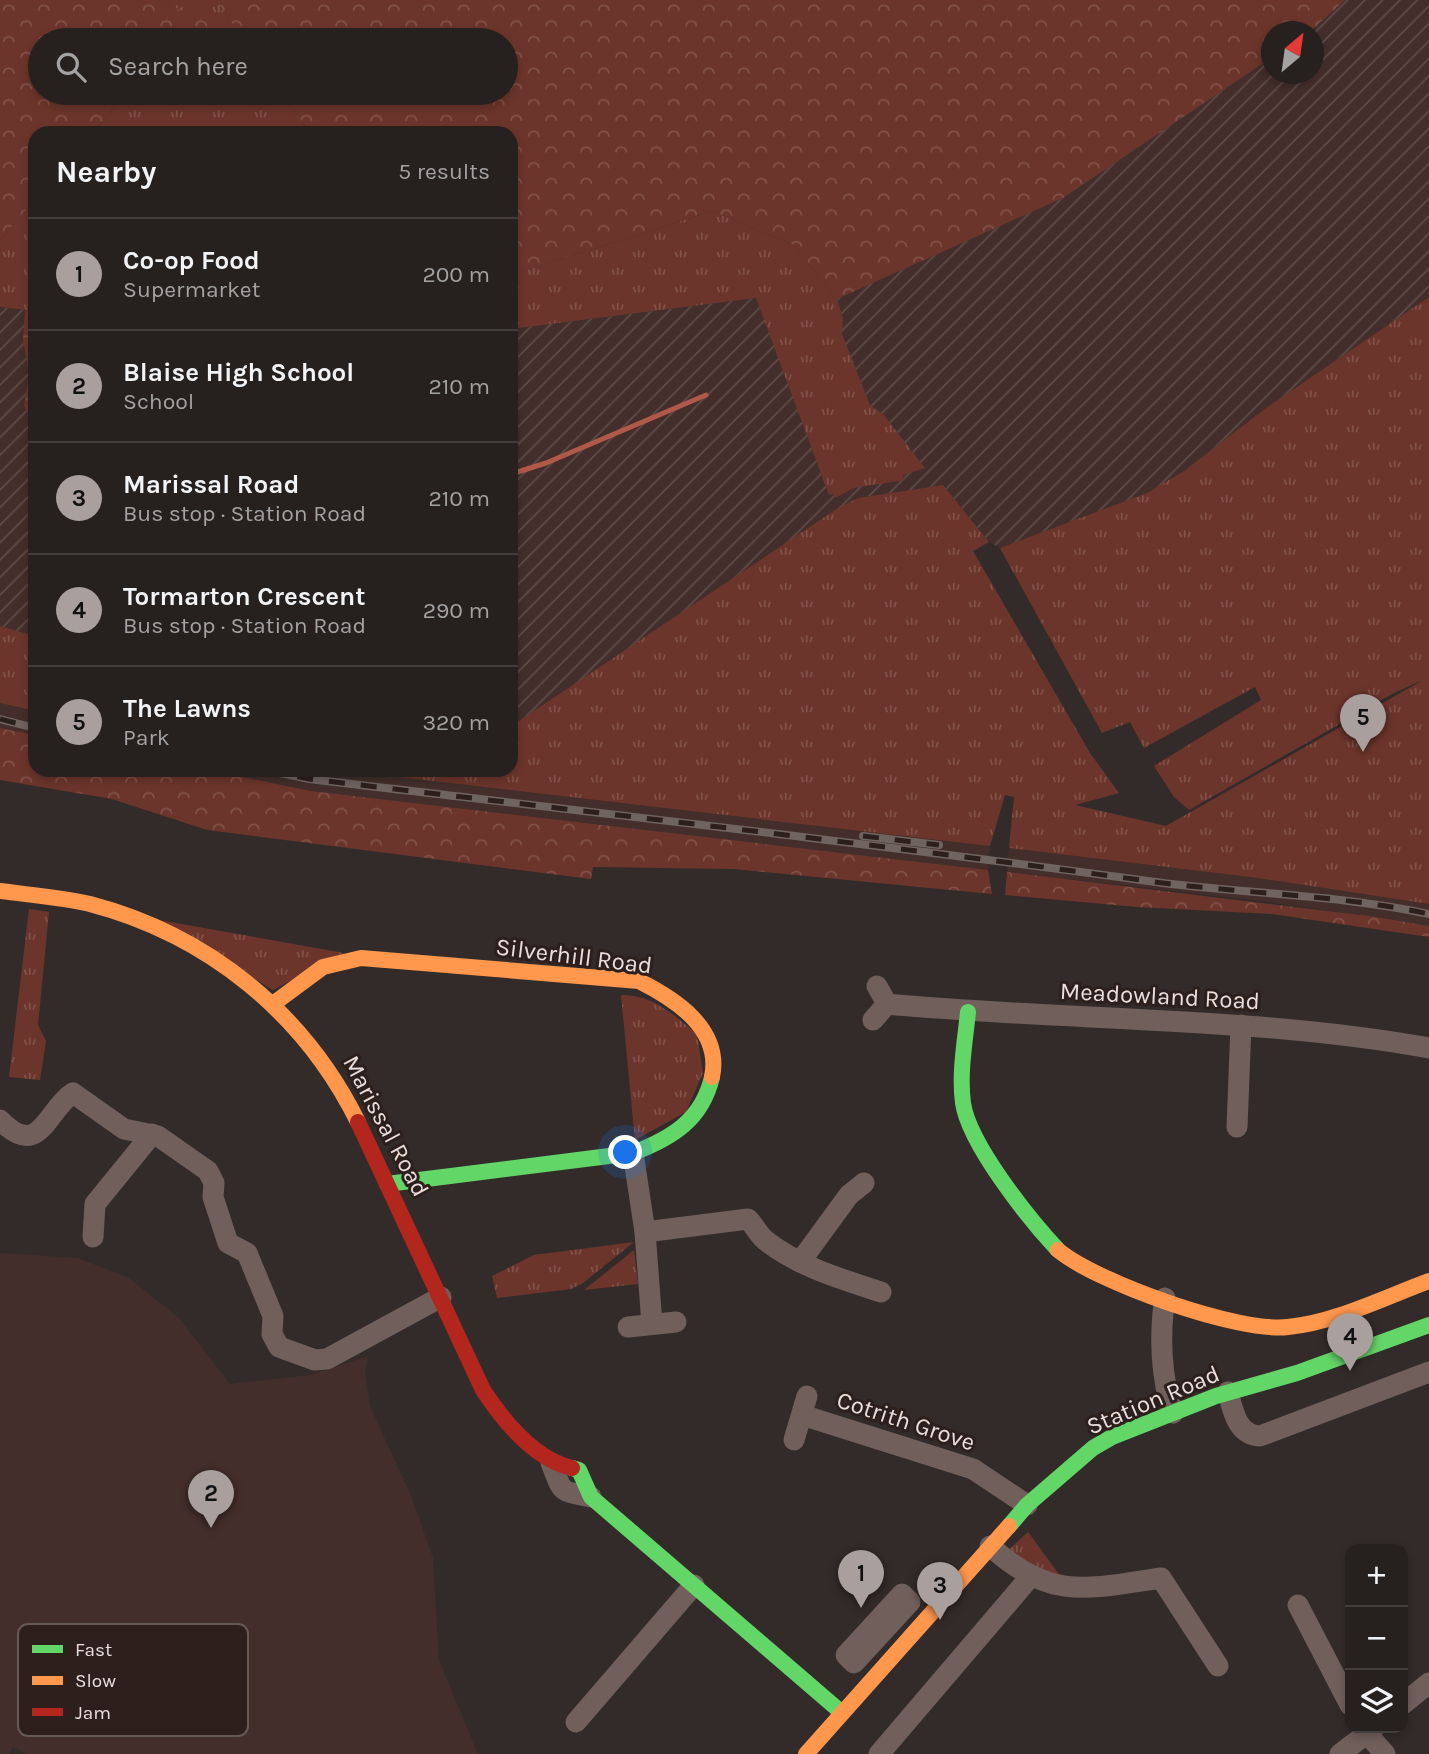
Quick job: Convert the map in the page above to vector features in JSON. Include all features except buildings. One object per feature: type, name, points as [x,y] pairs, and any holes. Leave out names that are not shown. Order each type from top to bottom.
[{"type":"street","name":"Marissal Road","points":[[0,891],[90,904],[126,915],[176,936],[220,962],[273,1004],[319,1056],[358,1120],[492,1405],[551,1463],[558,1486],[564,1492],[591,1497],[841,1712]]},
{"type":"street","name":"Silverhill Road","points":[[273,1004],[323,967],[361,957],[639,981],[663,990],[687,1007],[707,1033],[712,1082],[698,1116],[671,1140],[633,1153],[387,1184]]},
{"type":"street","name":"Meadowland Road","points":[[879,1004],[968,1012],[1241,1025],[1363,1036],[1429,1048]]},
{"type":"street","points":[[968,1012],[963,1096],[966,1116],[973,1132],[1037,1227],[1060,1252],[1081,1267],[1240,1322],[1285,1328],[1429,1281]]},
{"type":"street","points":[[1237,1127],[1241,1025]]},
{"type":"street","points":[[0,1120],[15,1133],[29,1135],[43,1129],[73,1093],[124,1129],[152,1134],[176,1146],[208,1171],[214,1183],[213,1197],[228,1243],[247,1253],[273,1316],[272,1334],[279,1347],[315,1360],[327,1359],[442,1297]]},
{"type":"street","points":[[93,1237],[96,1204],[152,1134]]},
{"type":"street","points":[[633,1153],[645,1232],[652,1324]]},
{"type":"street","points":[[800,1262],[849,1195],[864,1183]]},
{"type":"street","points":[[645,1232],[744,1218],[765,1240],[800,1262],[881,1292]]},
{"type":"street","points":[[1165,1298],[1162,1325],[1166,1389],[1173,1413]]},
{"type":"street","points":[[628,1327],[676,1322]]},
{"type":"street","name":"Station Road","points":[[806,1754],[1027,1505],[1093,1448],[1228,1392],[1297,1373],[1429,1325]]},
{"type":"street","points":[[1228,1392],[1240,1426],[1253,1436],[1260,1436],[1429,1372]]},
{"type":"street","name":"Cotrith Grove","points":[[794,1440],[804,1406],[973,1468],[1027,1505]]},
{"type":"street","points":[[990,1546],[1012,1567],[1073,1589],[1161,1578],[1217,1666]]},
{"type":"street","points":[[879,1754],[1031,1576]]},
{"type":"street","points":[[576,1722],[694,1585]]},
{"type":"street","points":[[1298,1605],[1345,1695]]},
{"type":"street","points":[[1408,1700],[1429,1683]]},
{"type":"street","points":[[1339,1754],[1364,1733]]},
{"type":"street","points":[[1369,1733],[1385,1754]]},
{"type":"shaded area","points":[[1345,0],[1429,0],[1429,297],[1266,408],[1184,471],[1147,493],[1000,548],[989,542],[943,485],[858,498],[518,721],[518,328],[756,298],[784,371],[843,318],[837,299],[1063,198],[1261,65],[1261,84],[1324,84],[1322,21]]},
{"type":"shaded area","points":[[0,307],[28,310],[28,634],[0,626]]},
{"type":"shaded area","points":[[0,703],[28,709],[28,734],[0,728]]},
{"type":"shaded area","points":[[243,777],[400,777],[990,846],[988,870],[311,791]]},
{"type":"shaded area","points":[[1009,848],[1258,878],[1429,904],[1429,926],[1269,902],[1007,872]]},
{"type":"shaded area","points":[[0,1253],[78,1258],[129,1278],[179,1318],[230,1384],[310,1375],[368,1356],[365,1374],[370,1406],[412,1498],[433,1558],[439,1660],[478,1754],[27,1754],[13,1747],[9,1754],[0,1754]]},
{"type":"green space","points":[[0,0],[158,0],[215,26],[28,28],[28,105],[116,105],[98,126],[28,126],[28,207],[0,240]]},
{"type":"green space","points":[[158,0],[216,0],[236,28],[211,28],[214,26]]},
{"type":"green space","points":[[216,0],[1345,0],[1322,21],[1261,21],[1261,65],[1063,198],[837,299],[792,244],[712,211],[518,273],[518,126],[305,126],[290,105],[518,105],[518,28],[236,28]]},
{"type":"green space","points":[[116,105],[290,105],[305,126],[98,126]]},
{"type":"green space","points":[[28,207],[28,310],[0,307],[0,240]]},
{"type":"green space","points":[[712,211],[792,244],[837,299],[843,318],[842,334],[870,405],[883,414],[925,468],[903,475],[904,480],[854,488],[835,498],[834,494],[829,495],[756,298],[518,328],[518,273]]},
{"type":"green space","points":[[1429,297],[1429,904],[1258,878],[1009,848],[1014,797],[1005,795],[990,846],[399,777],[518,777],[518,721],[838,508],[858,498],[943,485],[989,542],[973,551],[1090,753],[1119,793],[1075,805],[1166,826],[1425,679],[1394,693],[1189,810],[1174,797],[1154,766],[1261,700],[1255,687],[1144,748],[1130,722],[1102,733],[1000,548],[1147,493],[1184,471],[1266,408]]},
{"type":"green space","points":[[25,310],[28,310],[28,368],[23,341]]},
{"type":"green space","points":[[28,380],[28,413],[24,406]]},
{"type":"green space","points":[[0,626],[28,634],[28,709],[0,703]]},
{"type":"green space","points":[[0,728],[28,734],[28,777],[243,777],[311,791],[988,870],[992,894],[734,869],[593,867],[591,879],[207,830],[112,799],[0,780]]},
{"type":"green space","points":[[1007,872],[1376,917],[1429,926],[1429,937],[1272,914],[1137,907],[1005,895]]},
{"type":"green space","points":[[29,909],[49,912],[38,1025],[46,1041],[40,1080],[9,1077]]},
{"type":"green space","points":[[159,920],[344,953],[273,990]]},
{"type":"green space","points":[[621,995],[653,1002],[697,1034],[703,1073],[686,1112],[635,1140]]},
{"type":"green space","points":[[634,1242],[583,1283],[571,1289],[497,1298],[492,1276],[534,1255]]},
{"type":"green space","points":[[634,1250],[638,1284],[584,1290]]},
{"type":"green space","points":[[1028,1532],[1064,1581],[1004,1554]]},
{"type":"waterway","points":[[518,472],[546,463],[706,395]]},
{"type":"railway","points":[[0,719],[28,726]]},
{"type":"railway","points":[[299,777],[1183,885],[1359,902],[1429,914]]},
{"type":"railway","points":[[863,836],[939,845]]},
{"type":"traffic: fast","points":[[968,1012],[962,1080],[963,1103],[968,1120],[976,1139],[1002,1180],[1058,1250]]},
{"type":"traffic: fast","points":[[387,1184],[633,1153],[660,1141],[683,1126],[701,1105],[712,1077]]},
{"type":"traffic: fast","points":[[1009,1526],[1027,1505],[1093,1448],[1112,1437],[1216,1396],[1297,1373],[1429,1325]]},
{"type":"traffic: fast","points":[[572,1468],[579,1470],[591,1497],[841,1712]]},
{"type":"traffic: slow","points":[[0,891],[90,904],[133,918],[174,936],[212,958],[248,984],[281,1013],[310,1046],[336,1083],[358,1122]]},
{"type":"traffic: slow","points":[[273,1004],[323,967],[361,958],[639,981],[681,1007],[703,1030],[710,1044],[712,1077]]},
{"type":"traffic: slow","points":[[1058,1250],[1103,1276],[1168,1303],[1203,1314],[1265,1327],[1288,1327],[1324,1320],[1429,1281]]},
{"type":"traffic: slow","points":[[806,1754],[1009,1526]]},
{"type":"traffic: jam","points":[[358,1122],[483,1390],[521,1438],[545,1457],[572,1468]]},
{"type":"place","name":"The Lawns","points":[[1363,752]]},
{"type":"place","name":"Tormarton Crescent","points":[[1350,1371]]},
{"type":"place","name":"Blaise High School","points":[[211,1528]]},
{"type":"place","name":"Co-op Food","points":[[861,1608]]},
{"type":"place","name":"Marissal Road","points":[[940,1620]]}]
